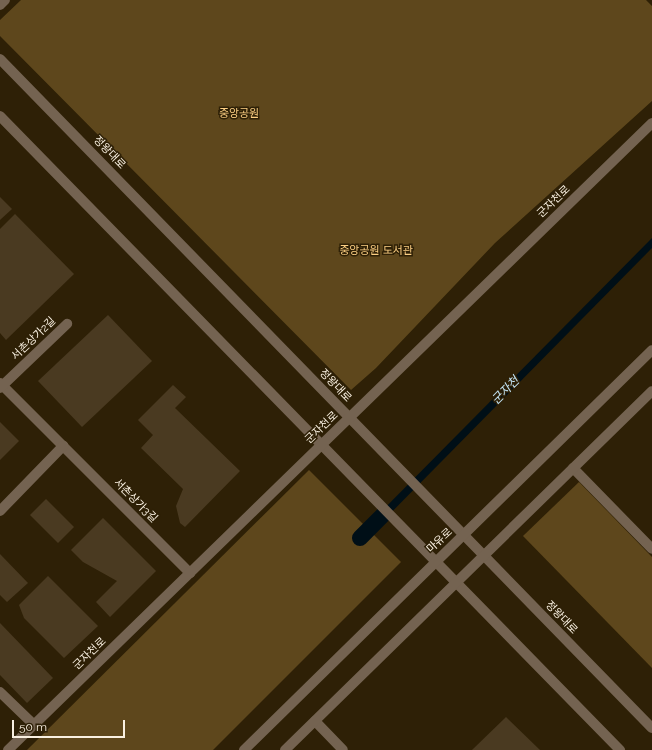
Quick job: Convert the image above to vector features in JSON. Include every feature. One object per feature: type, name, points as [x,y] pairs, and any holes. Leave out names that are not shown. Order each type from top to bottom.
[{"type":"street","points":[[0,5],[5,0]]},
{"type":"street","name":"정왕대로","points":[[0,59],[350,418],[366,438],[446,516],[652,728]]},
{"type":"street","points":[[0,116],[620,750]]},
{"type":"street","name":"군자천로","points":[[8,750],[652,123]]},
{"type":"street","name":"서촌상가2길","points":[[1,386],[67,324]]},
{"type":"street","name":"마유로","points":[[244,750],[652,350]]},
{"type":"street","name":"서촌상가3길","points":[[1,386],[190,573]]},
{"type":"street","points":[[285,750],[652,391]]},
{"type":"street","points":[[0,511],[63,446]]},
{"type":"street","points":[[573,468],[652,549]]},
{"type":"street","points":[[0,692],[34,725]]},
{"type":"street","points":[[315,721],[344,750]]},
{"type":"green space","name":"중앙공원","points":[[21,0],[646,0],[652,6],[652,101],[495,243],[376,368],[351,390],[0,36],[0,20]]},
{"type":"green space","points":[[309,470],[401,562],[213,750],[27,750]]},
{"type":"green space","points":[[579,482],[652,557],[652,668],[523,536]]},
{"type":"water","points":[[652,238],[652,248],[371,533],[366,527]]},
{"type":"building","points":[[0,197],[12,209],[0,220]]},
{"type":"building","points":[[15,214],[74,274],[6,340],[0,333],[0,229]]},
{"type":"building","points":[[108,315],[152,361],[82,427],[38,381]]},
{"type":"building","points":[[173,385],[186,397],[175,408],[240,471],[185,527],[180,523],[176,506],[183,489],[141,448],[153,435],[138,420]]},
{"type":"building","points":[[0,422],[19,441],[0,460]]},
{"type":"building","points":[[46,499],[74,527],[58,543],[30,515]]},
{"type":"building","points":[[103,518],[156,571],[110,617],[96,602],[117,581],[83,562],[71,550]]},
{"type":"building","points":[[0,554],[28,583],[7,602],[0,595]]},
{"type":"building","points":[[48,576],[98,626],[64,658],[24,618],[19,605]]},
{"type":"building","points":[[0,623],[53,678],[27,703],[0,675]]},
{"type":"building","points":[[506,717],[540,750],[472,750]]},
{"type":"waterway","name":"군자천","points":[[360,538],[384,514]]},
{"type":"park label","name":"중앙공원 도서관","points":[[376,251]]}]
